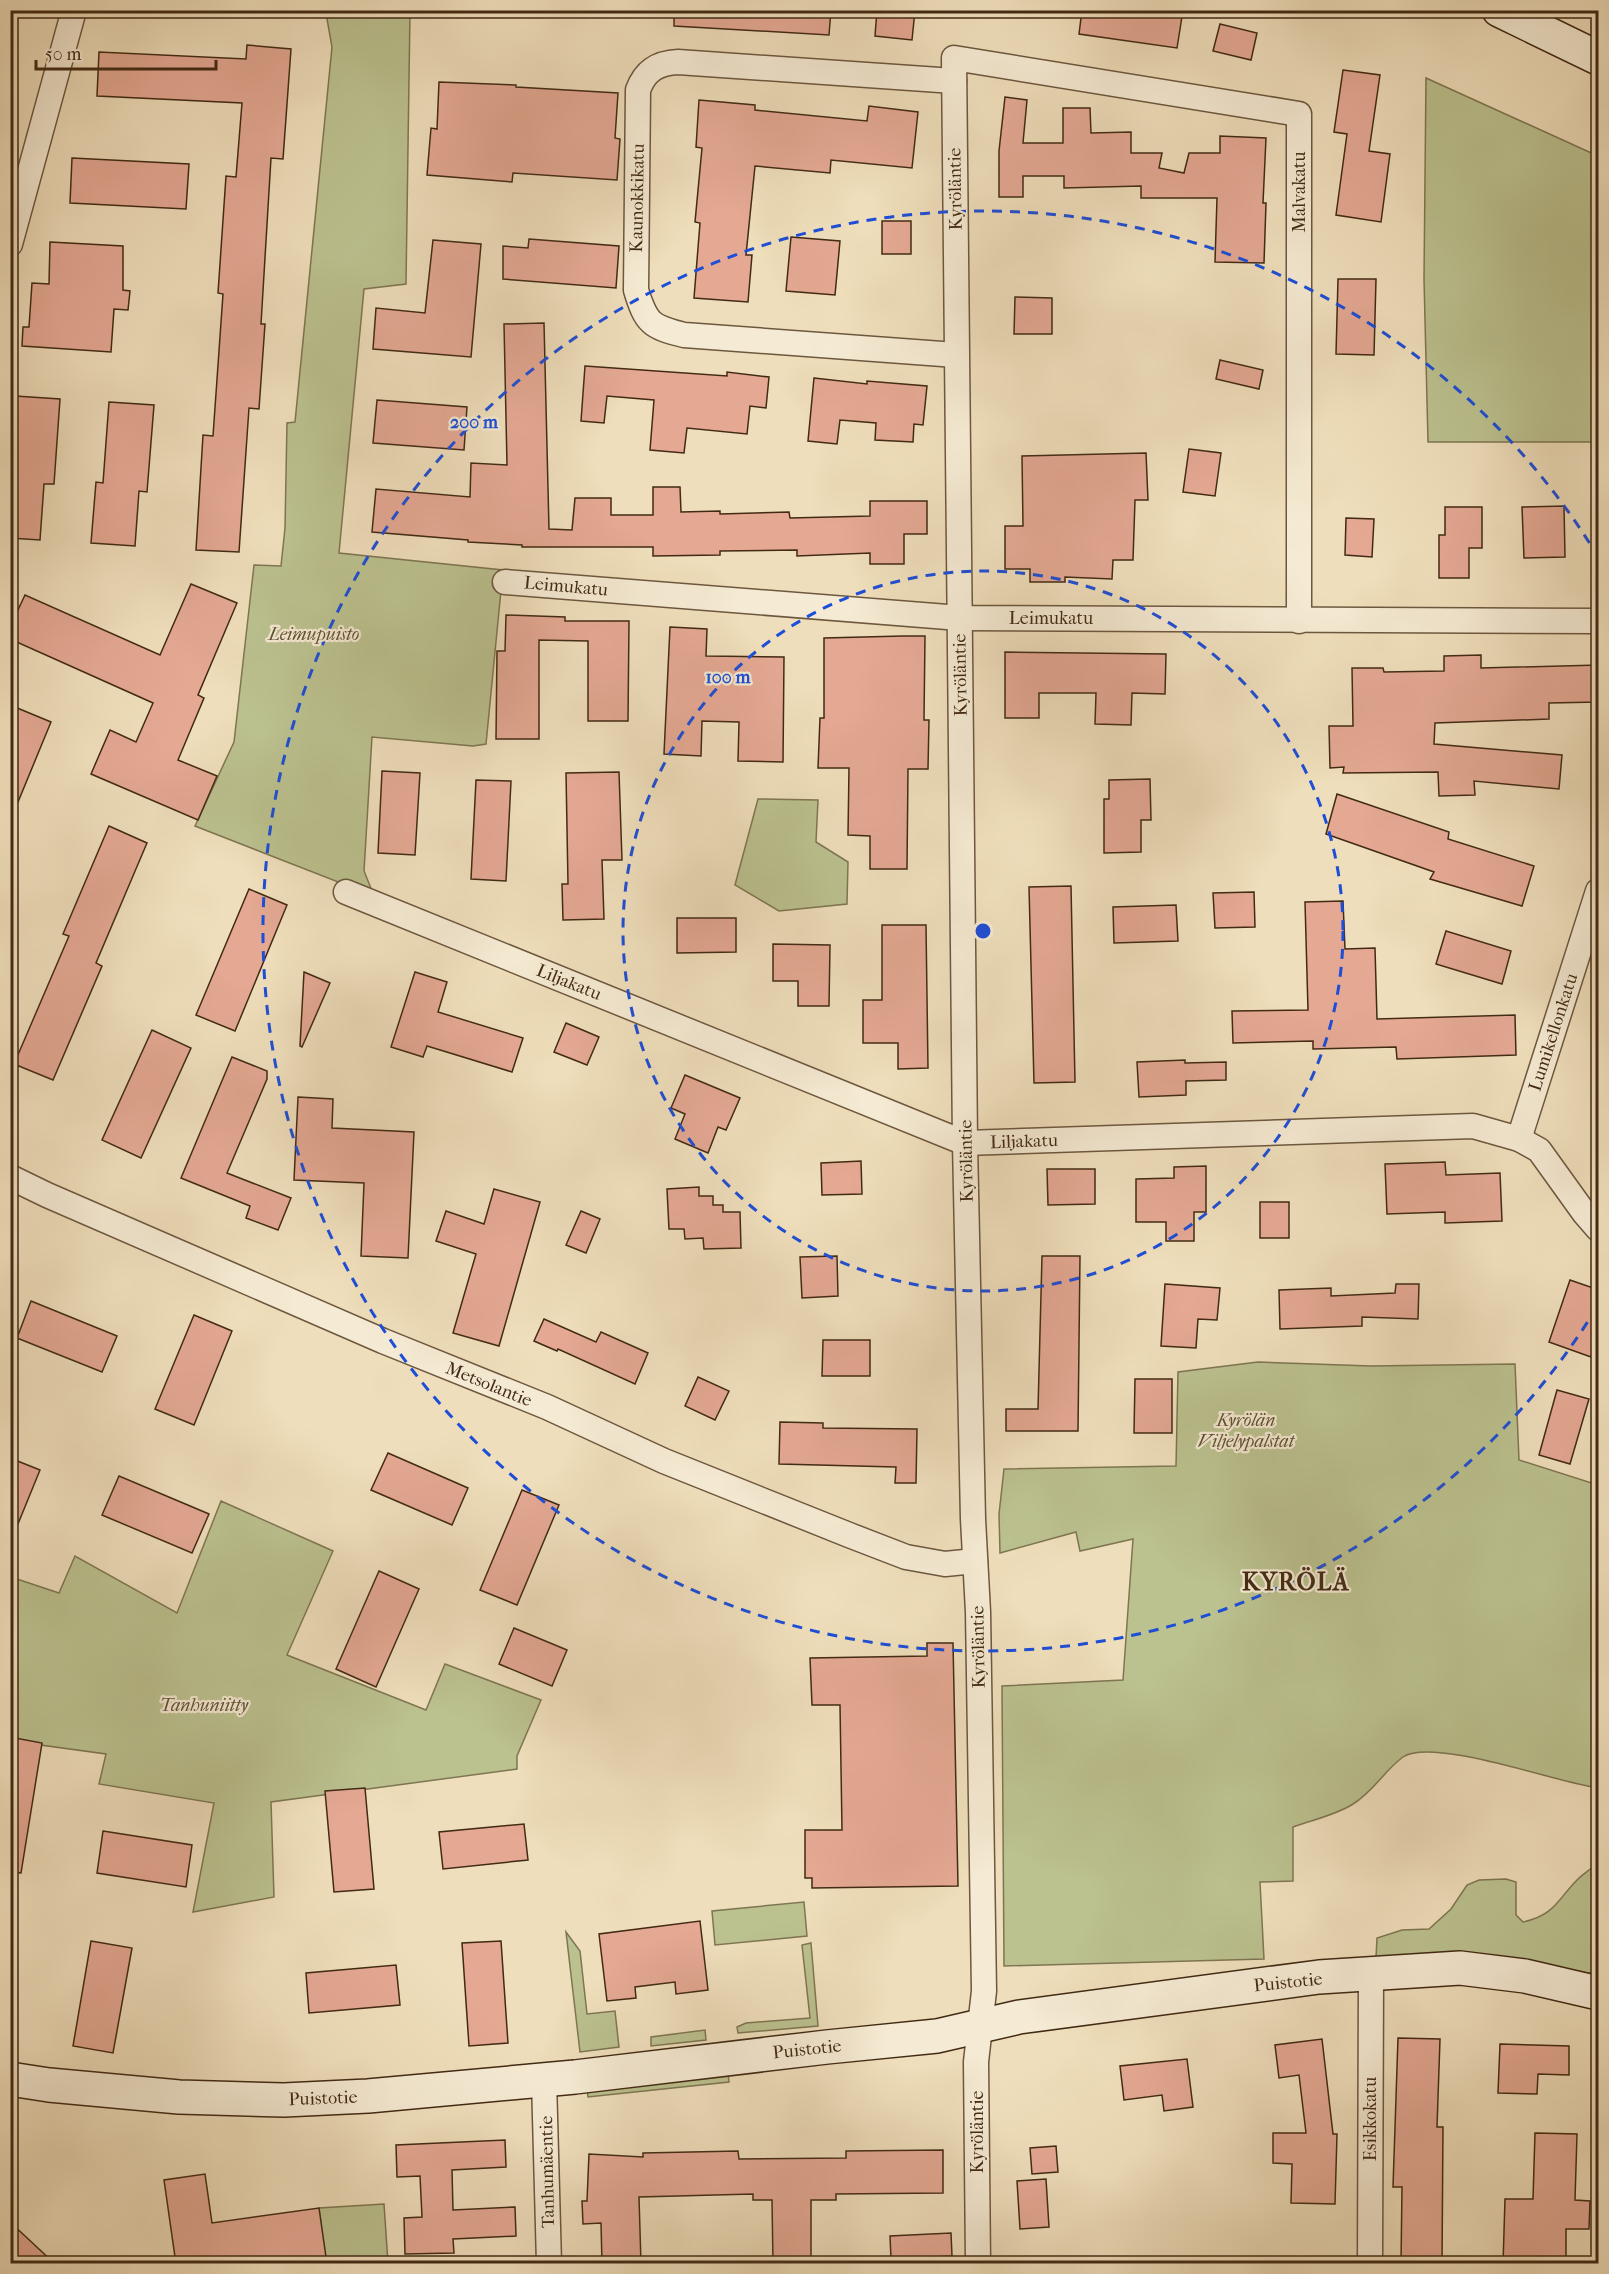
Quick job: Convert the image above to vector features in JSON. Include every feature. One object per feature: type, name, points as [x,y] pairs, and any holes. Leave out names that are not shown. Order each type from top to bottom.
[{"type":"street","points":[[10,244],[74,10]]},
{"type":"street","points":[[1499,10],[1599,58]]},
{"type":"street","name":"Kaunokkikatu","points":[[954,70],[678,62],[664,63],[652,68],[641,80],[638,90],[636,290],[643,313],[659,329],[684,335],[956,355]]},
{"type":"street","name":"Kyröläntie","points":[[954,70],[965,1143],[978,1623],[984,1991],[976,2062],[978,2264]]},
{"type":"street","name":"Malvakatu","points":[[954,70],[1299,114],[1299,621]]},
{"type":"street","name":"Leimukatu","points":[[505,582],[960,618],[1599,621]]},
{"type":"street","name":"Lumikellonkatu","points":[[1519,1139],[1599,891]]},
{"type":"street","name":"Liljakatu","points":[[346,892],[965,1143],[1473,1126],[1519,1139],[1539,1150],[1585,1214],[1599,1229]]},
{"type":"street","name":"Metsolantie","points":[[10,1177],[78,1209],[373,1337],[547,1407],[664,1461],[849,1535],[906,1557],[945,1564],[975,1561]]},
{"type":"street","name":"Puistotie","points":[[10,2079],[49,2085],[179,2097],[284,2100],[368,2096],[544,2080],[937,2036],[981,2028],[1019,2017],[1284,1981],[1460,1968],[1525,1976],[1599,1993]]},
{"type":"street","name":"Esikkokatu","points":[[1370,2264],[1371,1974]]},
{"type":"street","name":"Tanhumäentie","points":[[544,2080],[549,2264]]},
{"type":"green space","name":"Leimupuisto","points":[[328,11],[410,11],[406,284],[364,289],[339,553],[503,570],[486,744],[473,746],[372,737],[364,871],[374,896],[195,826],[234,742],[254,565],[281,566],[285,528],[287,423],[295,422],[332,47],[327,19]]},
{"type":"green space","points":[[1426,78],[1598,156],[1598,442],[1428,442],[1424,279]]},
{"type":"green space","points":[[758,799],[818,800],[816,842],[848,862],[847,904],[779,911],[735,885]]},
{"type":"green space","name":"Kyrölän Viljelypalstat","points":[[1258,1362],[1371,1366],[1515,1364],[1519,1460],[1598,1485],[1598,1788],[1468,1757],[1418,1752],[1403,1757],[1353,1804],[1332,1814],[1293,1827],[1293,1881],[1260,1882],[1264,1959],[1004,1966],[1002,1686],[1123,1680],[1133,1539],[1080,1551],[1076,1532],[1000,1553],[999,1514],[1004,1469],[1176,1466],[1178,1372]]},
{"type":"green space","name":"Tanhuniitty","points":[[221,1501],[333,1551],[287,1655],[426,1710],[445,1664],[541,1700],[517,1756],[517,1769],[271,1802],[274,1897],[193,1912],[214,1803],[99,1784],[106,1754],[11,1741],[11,1577],[59,1593],[75,1556],[177,1613]]},
{"type":"green space","points":[[1598,1860],[1598,1971],[1588,1973],[1507,1957],[1455,1954],[1376,1958],[1377,1938],[1402,1930],[1429,1929],[1451,1909],[1467,1885],[1479,1880],[1506,1879],[1516,1882],[1516,1915],[1523,1922],[1549,1911]]},
{"type":"green space","points":[[804,1902],[807,1936],[715,1945],[712,1911]]},
{"type":"green space","points":[[566,1932],[580,1951],[587,2014],[615,2011],[619,2047],[580,2052]]},
{"type":"green space","points":[[811,1943],[818,2026],[738,2033],[737,2027],[746,2023],[810,2018],[802,1945]]},
{"type":"green space","points":[[705,2030],[706,2040],[651,2046],[651,2037]]},
{"type":"green space","points":[[728,2073],[729,2082],[588,2097],[587,2088]]},
{"type":"green space","points":[[384,2204],[388,2263],[326,2263],[319,2208]]},
{"type":"building","points":[[674,10],[831,10],[829,35],[674,26]]},
{"type":"building","points":[[877,10],[915,10],[912,40],[875,36]]},
{"type":"building","points":[[1082,10],[1183,10],[1177,48],[1079,34]]},
{"type":"building","points":[[1220,24],[1257,33],[1251,60],[1213,51]]},
{"type":"building","points":[[247,45],[291,49],[283,159],[271,158],[261,324],[265,324],[259,409],[249,408],[239,552],[196,550],[203,435],[213,436],[223,294],[218,293],[226,176],[236,177],[242,103],[97,96],[99,52],[246,59]]},
{"type":"building","points":[[1343,70],[1380,75],[1369,151],[1390,154],[1381,222],[1336,215],[1347,134],[1334,132]]},
{"type":"building","points":[[439,82],[618,93],[615,138],[620,139],[617,180],[513,173],[512,182],[427,175],[431,128],[437,129]]},
{"type":"building","points":[[1005,97],[1027,100],[1023,143],[1063,143],[1063,108],[1090,108],[1091,133],[1131,132],[1131,153],[1162,153],[1159,168],[1184,173],[1189,153],[1220,153],[1220,136],[1266,138],[1263,203],[1266,203],[1264,263],[1215,262],[1217,198],[1141,198],[1141,186],[1064,188],[1064,176],[1023,176],[1023,197],[999,197],[999,151]]},
{"type":"building","points":[[699,100],[755,105],[755,110],[867,121],[869,106],[918,112],[912,168],[831,160],[830,173],[755,166],[746,255],[752,255],[748,302],[694,298],[700,223],[695,222],[702,148],[696,147]]},
{"type":"building","points":[[72,158],[189,164],[186,209],[70,203]]},
{"type":"building","points":[[882,221],[911,221],[911,254],[882,254]]},
{"type":"building","points":[[791,237],[840,241],[835,295],[786,291]]},
{"type":"building","points":[[529,239],[619,246],[616,288],[503,279],[503,246],[528,248]]},
{"type":"building","points":[[433,240],[481,244],[471,357],[373,349],[376,308],[425,313]]},
{"type":"building","points":[[50,242],[123,246],[123,290],[130,291],[128,310],[114,309],[111,352],[22,346],[23,327],[29,327],[32,283],[49,284]]},
{"type":"building","points":[[1338,279],[1376,279],[1374,355],[1336,354]]},
{"type":"building","points":[[1015,297],[1052,298],[1052,334],[1014,334]]},
{"type":"building","points":[[544,323],[549,529],[572,530],[575,498],[611,498],[611,515],[653,515],[653,487],[680,487],[681,512],[720,511],[720,514],[789,512],[790,518],[870,516],[870,501],[927,501],[927,534],[904,534],[904,564],[870,564],[870,553],[797,556],[797,550],[720,551],[720,555],[653,556],[653,547],[522,547],[522,545],[372,532],[376,489],[470,497],[471,463],[507,465],[504,324]]},
{"type":"building","points":[[1220,360],[1263,370],[1259,389],[1216,379]]},
{"type":"building","points":[[585,366],[727,376],[727,372],[769,377],[766,408],[750,406],[747,434],[687,428],[684,453],[650,450],[654,400],[607,396],[604,423],[581,421]]},
{"type":"building","points":[[814,378],[867,384],[867,381],[927,386],[923,425],[914,424],[913,442],[875,440],[876,423],[840,420],[837,444],[808,441]]},
{"type":"building","points":[[15,396],[60,399],[54,484],[44,484],[40,540],[10,538],[10,457]]},
{"type":"building","points":[[377,400],[467,407],[464,450],[373,443]]},
{"type":"building","points":[[109,402],[154,405],[147,492],[139,491],[135,546],[91,543],[96,482],[103,483]]},
{"type":"building","points":[[1189,449],[1221,453],[1215,496],[1183,492]]},
{"type":"building","points":[[1146,453],[1148,500],[1135,500],[1133,560],[1113,560],[1112,579],[1065,577],[1065,582],[1030,582],[1030,569],[1005,569],[1005,526],[1023,526],[1022,456]]},
{"type":"building","points":[[1564,506],[1565,557],[1524,558],[1522,507]]},
{"type":"building","points":[[1445,507],[1482,507],[1482,548],[1469,548],[1469,578],[1439,578],[1439,535],[1445,535]]},
{"type":"building","points":[[1346,518],[1374,519],[1372,557],[1345,555]]},
{"type":"building","points":[[191,584],[237,603],[198,695],[204,698],[178,760],[217,776],[198,820],[91,774],[110,730],[136,742],[153,703],[10,639],[10,627],[25,595],[160,655]]},
{"type":"building","points":[[506,615],[565,617],[565,621],[629,621],[628,721],[588,721],[588,641],[539,640],[539,739],[496,739],[497,651],[505,651]]},
{"type":"building","points":[[670,627],[707,629],[706,656],[784,657],[783,762],[738,761],[739,722],[702,721],[701,756],[664,754]]},
{"type":"building","points":[[925,636],[924,720],[929,720],[928,769],[908,769],[907,869],[870,869],[870,836],[848,835],[849,768],[818,768],[820,718],[824,718],[824,638]]},
{"type":"building","points":[[1005,652],[1166,654],[1165,694],[1132,693],[1131,725],[1095,724],[1096,693],[1039,693],[1039,718],[1005,718]]},
{"type":"building","points":[[1481,655],[1481,668],[1599,665],[1599,702],[1549,703],[1549,719],[1435,723],[1434,744],[1562,755],[1559,789],[1474,781],[1475,795],[1439,796],[1438,772],[1343,773],[1344,767],[1330,768],[1329,726],[1353,726],[1352,668],[1383,668],[1384,672],[1444,671],[1444,656]]},
{"type":"building","points":[[10,705],[51,722],[11,819],[10,819]]},
{"type":"building","points":[[382,771],[420,773],[415,855],[378,853]]},
{"type":"building","points":[[619,772],[622,860],[602,860],[604,919],[563,920],[562,884],[568,884],[566,773]]},
{"type":"building","points":[[1150,779],[1151,820],[1141,820],[1141,852],[1104,853],[1104,799],[1109,799],[1109,780]]},
{"type":"building","points":[[476,780],[511,781],[506,881],[471,879]]},
{"type":"building","points":[[1337,794],[1449,832],[1448,839],[1534,866],[1522,906],[1430,879],[1434,872],[1326,834]]},
{"type":"building","points":[[109,826],[147,843],[96,963],[102,966],[53,1080],[14,1064],[69,936],[63,934]]},
{"type":"building","points":[[1071,886],[1075,1082],[1034,1083],[1029,887]]},
{"type":"building","points":[[249,889],[287,905],[235,1031],[196,1015]]},
{"type":"building","points":[[1254,892],[1255,927],[1215,928],[1213,893]]},
{"type":"building","points":[[1343,901],[1345,949],[1375,948],[1377,1019],[1515,1015],[1516,1055],[1397,1059],[1396,1047],[1313,1049],[1313,1041],[1233,1043],[1232,1011],[1308,1010],[1305,902]]},
{"type":"building","points":[[1176,905],[1178,941],[1114,943],[1113,907]]},
{"type":"building","points":[[677,918],[736,918],[736,952],[677,953]]},
{"type":"building","points":[[882,925],[926,925],[928,1068],[898,1069],[898,1043],[863,1043],[863,1000],[882,1000]]},
{"type":"building","points":[[1446,931],[1511,951],[1502,984],[1436,964]]},
{"type":"building","points":[[773,944],[830,945],[829,1006],[798,1006],[798,981],[773,981]]},
{"type":"building","points":[[304,972],[330,983],[302,1047],[300,1046]]},
{"type":"building","points":[[415,972],[447,982],[438,1012],[523,1038],[512,1072],[427,1046],[423,1057],[391,1047]]},
{"type":"building","points":[[566,1023],[599,1037],[587,1065],[554,1052]]},
{"type":"building","points":[[152,1030],[191,1048],[141,1158],[102,1140]]},
{"type":"building","points":[[232,1057],[267,1071],[267,1079],[227,1173],[291,1198],[278,1230],[246,1218],[250,1206],[181,1178]]},
{"type":"building","points":[[1185,1060],[1185,1063],[1226,1062],[1226,1080],[1186,1081],[1186,1095],[1139,1097],[1137,1062]]},
{"type":"building","points":[[685,1075],[740,1098],[726,1130],[718,1127],[708,1153],[675,1139],[685,1114],[671,1108]]},
{"type":"building","points":[[298,1097],[333,1099],[332,1128],[414,1132],[408,1258],[361,1256],[364,1183],[294,1180]]},
{"type":"building","points":[[861,1161],[862,1194],[822,1195],[821,1163]]},
{"type":"building","points":[[1445,1162],[1446,1175],[1500,1173],[1502,1221],[1445,1223],[1445,1212],[1387,1214],[1385,1164]]},
{"type":"building","points":[[1206,1166],[1206,1212],[1194,1212],[1194,1241],[1166,1241],[1166,1222],[1136,1222],[1136,1179],[1174,1178],[1174,1167]]},
{"type":"building","points":[[1047,1169],[1095,1169],[1095,1204],[1048,1205]]},
{"type":"building","points":[[699,1187],[699,1196],[713,1196],[713,1205],[723,1205],[723,1212],[740,1212],[741,1248],[704,1249],[703,1238],[685,1239],[684,1229],[669,1229],[667,1189]]},
{"type":"building","points":[[494,1189],[540,1202],[499,1346],[453,1333],[476,1254],[436,1241],[446,1211],[484,1224]]},
{"type":"building","points":[[1260,1202],[1289,1202],[1289,1238],[1260,1238]]},
{"type":"building","points":[[581,1211],[600,1219],[586,1253],[566,1245]]},
{"type":"building","points":[[837,1256],[838,1296],[802,1298],[800,1257]]},
{"type":"building","points":[[1042,1256],[1080,1256],[1078,1431],[1006,1431],[1006,1409],[1038,1409]]},
{"type":"building","points":[[1570,1280],[1599,1290],[1599,1334],[1591,1357],[1549,1342]]},
{"type":"building","points":[[1165,1284],[1220,1288],[1217,1320],[1198,1319],[1196,1348],[1161,1346]]},
{"type":"building","points":[[1396,1284],[1419,1284],[1418,1319],[1362,1317],[1362,1326],[1280,1329],[1279,1290],[1331,1288],[1331,1296],[1395,1293]]},
{"type":"building","points":[[31,1301],[117,1336],[102,1372],[17,1338]]},
{"type":"building","points":[[194,1315],[232,1331],[194,1425],[155,1409]]},
{"type":"building","points":[[544,1319],[596,1342],[601,1332],[648,1353],[635,1384],[558,1349],[557,1351],[534,1341]]},
{"type":"building","points":[[823,1340],[870,1340],[870,1376],[822,1376]]},
{"type":"building","points":[[698,1377],[729,1391],[715,1420],[685,1406]]},
{"type":"building","points":[[1135,1379],[1172,1379],[1172,1433],[1134,1433]]},
{"type":"building","points":[[1557,1390],[1589,1399],[1570,1464],[1539,1455]]},
{"type":"building","points":[[780,1422],[823,1423],[823,1428],[917,1429],[916,1483],[895,1483],[896,1467],[779,1464]]},
{"type":"building","points":[[388,1453],[468,1488],[452,1525],[371,1490]]},
{"type":"building","points":[[10,1458],[40,1470],[11,1541],[10,1541]]},
{"type":"building","points":[[119,1476],[209,1514],[192,1553],[102,1515]]},
{"type":"building","points":[[522,1490],[559,1505],[517,1605],[480,1590]]},
{"type":"building","points":[[379,1571],[419,1589],[376,1687],[336,1669]]},
{"type":"building","points":[[514,1628],[567,1650],[552,1686],[499,1664]]},
{"type":"building","points":[[927,1643],[953,1643],[958,1886],[812,1888],[812,1878],[805,1878],[805,1830],[842,1830],[840,1705],[812,1705],[810,1658],[927,1656]]},
{"type":"building","points":[[10,1737],[42,1743],[21,1873],[10,1872]]},
{"type":"building","points":[[365,1788],[374,1889],[334,1892],[325,1791]]},
{"type":"building","points":[[524,1824],[528,1860],[443,1869],[439,1832]]},
{"type":"building","points":[[103,1831],[192,1845],[186,1887],[97,1873]]},
{"type":"building","points":[[700,1921],[708,1990],[676,1994],[675,1982],[635,1987],[636,1998],[607,2001],[599,1934]]},
{"type":"building","points":[[91,1941],[132,1948],[113,2053],[73,2046]]},
{"type":"building","points":[[501,1941],[508,2043],[469,2046],[462,1943]]},
{"type":"building","points":[[396,1965],[400,2005],[309,2013],[306,1973]]},
{"type":"building","points":[[1398,2038],[1440,2039],[1437,2127],[1443,2127],[1442,2264],[1401,2263],[1402,2187],[1393,2187]]},
{"type":"building","points":[[1322,2039],[1333,2134],[1337,2134],[1335,2204],[1291,2203],[1292,2164],[1273,2163],[1273,2133],[1306,2133],[1299,2075],[1279,2078],[1275,2045]]},
{"type":"building","points":[[1500,2044],[1569,2046],[1569,2075],[1538,2074],[1537,2094],[1498,2093]]},
{"type":"building","points":[[1187,2059],[1193,2107],[1164,2111],[1162,2095],[1124,2100],[1120,2066]]},
{"type":"building","points":[[1535,2133],[1577,2134],[1575,2200],[1590,2201],[1589,2229],[1566,2229],[1566,2264],[1503,2264],[1505,2199],[1533,2199]]},
{"type":"building","points":[[505,2140],[506,2167],[452,2170],[453,2210],[515,2207],[516,2236],[453,2239],[454,2253],[405,2254],[404,2218],[422,2217],[420,2176],[397,2177],[396,2145]]},
{"type":"building","points":[[1056,2146],[1058,2172],[1032,2174],[1030,2148]]},
{"type":"building","points":[[943,2150],[943,2193],[836,2194],[836,2200],[811,2200],[811,2264],[773,2264],[772,2200],[753,2200],[753,2194],[639,2197],[641,2264],[602,2264],[601,2223],[583,2224],[582,2201],[587,2201],[589,2154],[643,2157],[643,2153],[738,2151],[739,2159],[846,2158],[846,2151]]},
{"type":"building","points":[[205,2174],[212,2223],[319,2208],[327,2264],[176,2264],[164,2180]]},
{"type":"building","points":[[1046,2179],[1049,2227],[1020,2229],[1017,2181]]},
{"type":"building","points":[[10,2222],[55,2264],[10,2264]]},
{"type":"building","points":[[951,2233],[952,2256],[891,2259],[890,2236]]},
{"type":"district","name":"KYRÖLÄ","points":[[1296,1582]]}]
